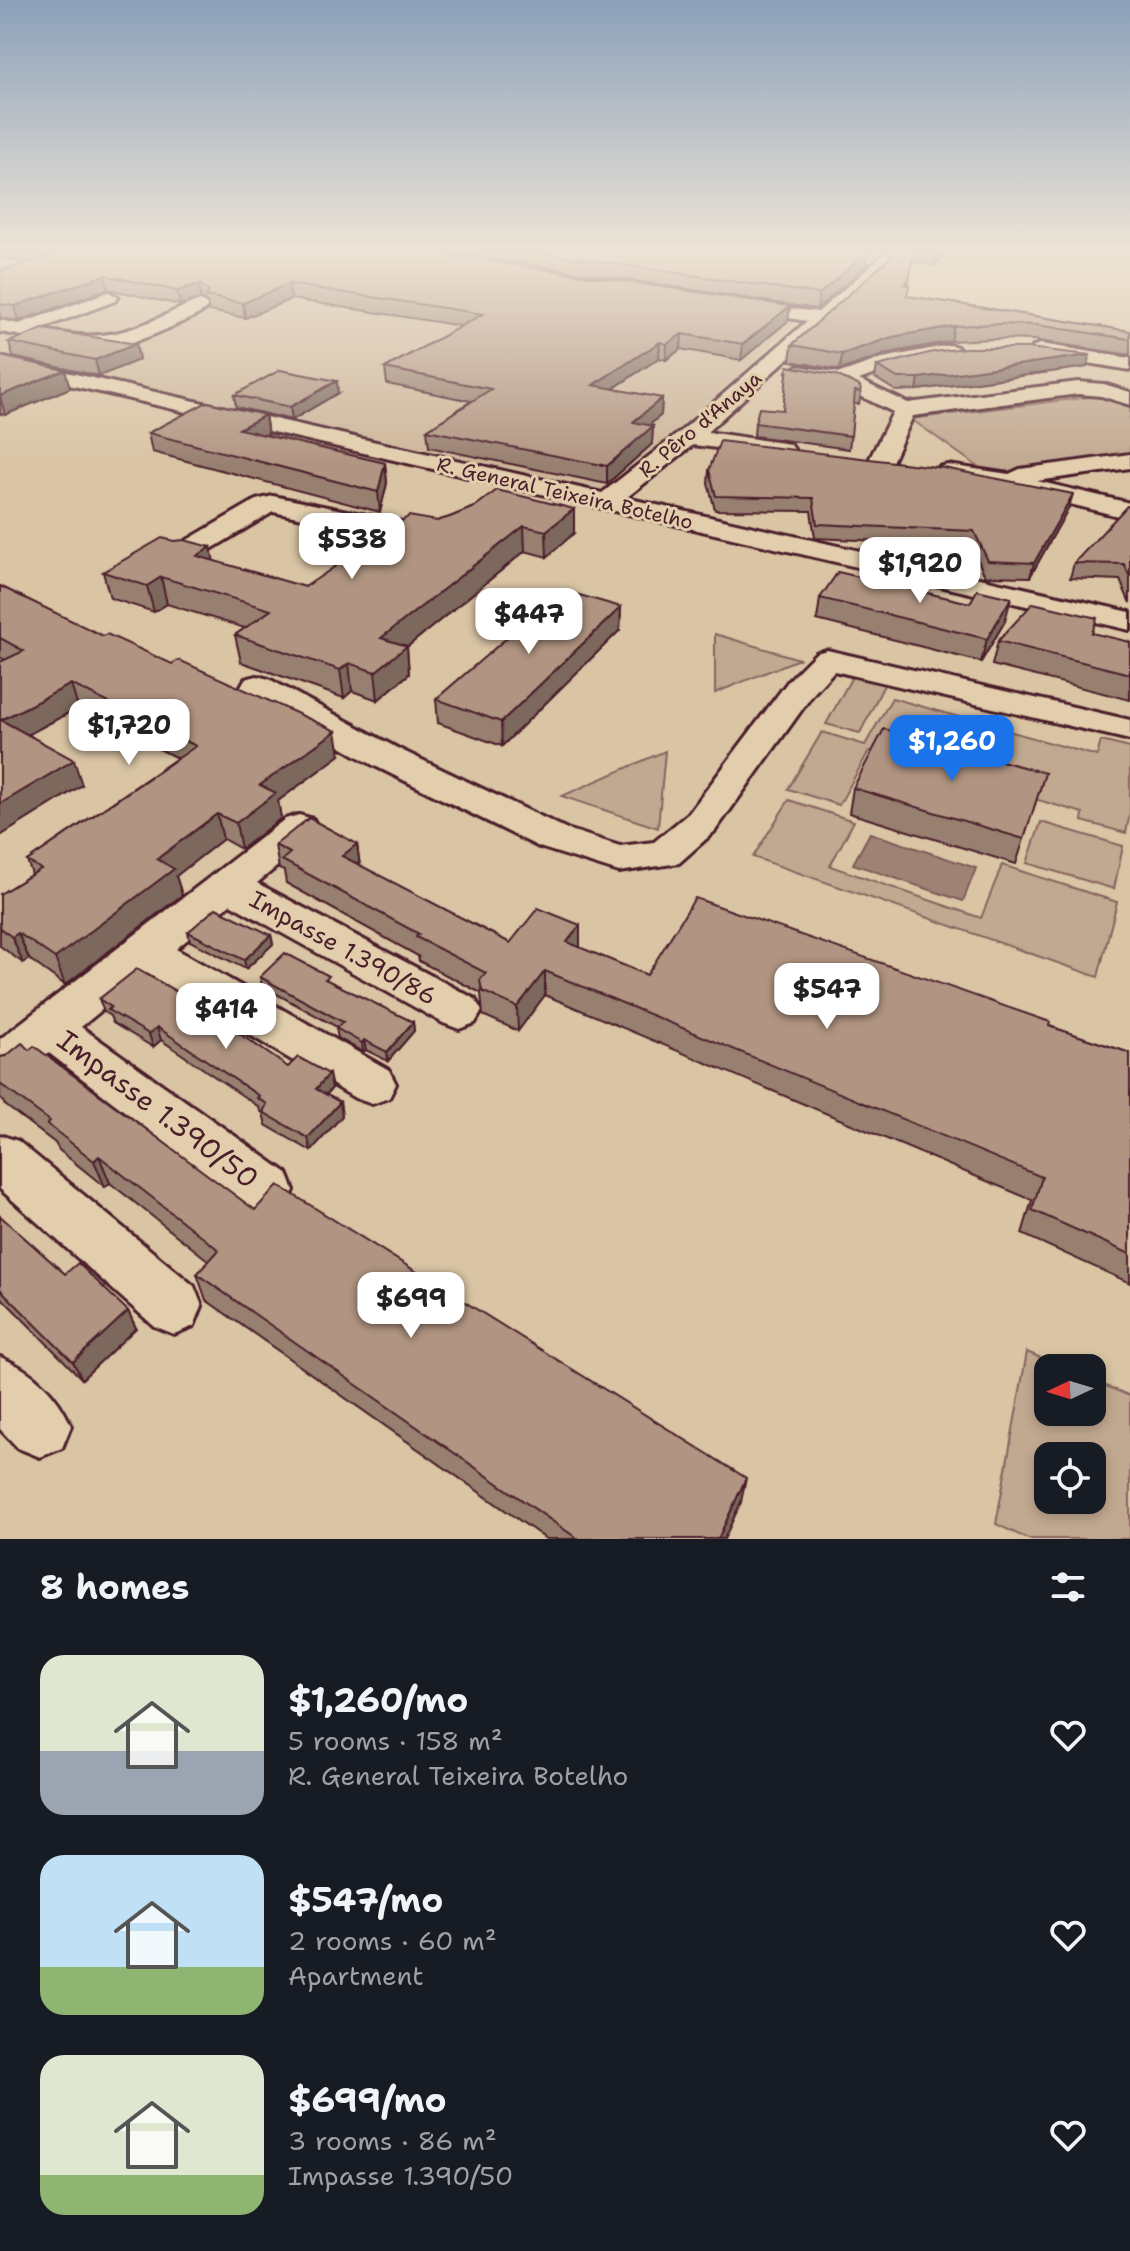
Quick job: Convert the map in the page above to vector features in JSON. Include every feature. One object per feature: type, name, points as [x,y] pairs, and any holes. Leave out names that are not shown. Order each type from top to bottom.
[{"type":"street","points":[[22,329],[44,321]]},
{"type":"street","points":[[0,326],[80,342],[110,342],[165,321]]},
{"type":"street","name":"R. Pêro d'Anaya","points":[[606,502],[688,437],[818,321]]},
{"type":"street","points":[[9,365],[80,342]]},
{"type":"street","points":[[1019,349],[1130,364]]},
{"type":"street","points":[[841,379],[890,362],[965,350]]},
{"type":"street","name":"R. General Teixeira Botelho","points":[[9,365],[505,491],[606,502],[1130,621]]},
{"type":"street","points":[[768,366],[841,379],[905,410],[1078,388],[1104,390],[1130,399]]},
{"type":"street","points":[[880,462],[905,410]]},
{"type":"street","points":[[688,437],[806,452]]},
{"type":"street","points":[[850,458],[998,479],[1130,511]]},
{"type":"street","points":[[998,479],[1130,461]]},
{"type":"street","points":[[180,556],[265,505],[273,504],[426,535],[452,532],[463,524]]},
{"type":"street","points":[[257,686],[386,757],[553,838],[619,859],[665,854],[702,822],[801,687],[827,660],[1130,730]]},
{"type":"street","points":[[0,1066],[299,828]]},
{"type":"street","name":"Impasse 1.390/86","points":[[228,885],[459,1011]]},
{"type":"street","points":[[144,951],[372,1084]]},
{"type":"street","name":"Impasse 1.390/50","points":[[48,1027],[268,1190]]},
{"type":"street","points":[[0,1157],[174,1306]]},
{"type":"shaded area","points":[[0,321],[797,321],[602,501],[0,360]]},
{"type":"shaded area","points":[[1114,394],[1130,403],[1130,455],[988,474],[911,419]]},
{"type":"shaded area","points":[[715,634],[799,659],[715,693]]},
{"type":"shaded area","points":[[853,675],[885,683],[860,733],[826,724]]},
{"type":"shaded area","points":[[892,698],[1097,756],[1101,741],[1130,748],[1130,813],[1126,833],[1082,821],[1083,813],[869,751],[839,805],[788,789],[822,732],[865,745]]},
{"type":"shaded area","points":[[665,751],[658,828],[562,796]]},
{"type":"shaded area","points":[[789,800],[854,821],[830,866],[981,918],[1002,865],[1117,902],[1098,977],[753,857]]},
{"type":"shaded area","points":[[1041,822],[1123,846],[1114,889],[1027,863]]},
{"type":"shaded area","points":[[870,833],[976,868],[963,901],[853,864]]},
{"type":"shaded area","points":[[1027,1352],[1034,1355],[1034,1426],[1106,1426],[1106,1386],[1130,1396],[1130,1539],[1028,1539],[996,1524]]},
{"type":"building","points":[[471,321],[772,321],[743,344],[682,334],[667,344],[660,342],[593,385],[662,398],[633,422],[653,426],[607,466],[427,430],[491,389],[385,368]]},
{"type":"building","points":[[819,321],[1065,321],[1130,331],[1130,339],[1037,325],[995,324],[954,326],[892,337],[842,354],[792,345]]},
{"type":"building","points":[[43,329],[136,344],[95,360],[9,342]]},
{"type":"building","points":[[965,348],[1028,348],[1090,355],[919,378],[898,378],[877,366],[933,352]]},
{"type":"building","points":[[0,356],[65,370],[0,396]]},
{"type":"building","points":[[788,366],[836,375],[860,386],[861,392],[855,391],[851,436],[755,423],[759,408],[783,410]]},
{"type":"building","points":[[280,370],[337,381],[290,407],[234,395]]},
{"type":"building","points":[[207,402],[265,415],[239,429],[385,463],[378,492],[148,433]]},
{"type":"building","points":[[720,441],[944,468],[1073,494],[1034,563],[988,561],[974,531],[817,524],[813,498],[716,496],[709,470]]},
{"type":"building","points":[[497,490],[574,509],[546,531],[524,526],[381,638],[407,646],[375,672],[349,663],[340,670],[235,635],[271,610],[161,577],[147,586],[103,572],[162,538],[211,547],[197,556],[305,587],[409,516],[437,521],[474,507]]},
{"type":"building","points":[[1127,506],[1130,507],[1130,577],[1124,564],[1074,563]]},
{"type":"building","points":[[838,572],[970,603],[977,590],[1011,598],[987,639],[820,598]]},
{"type":"building","points":[[0,586],[103,636],[107,634],[172,664],[179,660],[336,731],[260,785],[276,793],[236,823],[217,814],[157,859],[174,869],[55,958],[18,933],[12,937],[0,928],[0,894],[41,869],[27,861],[196,746],[71,684],[1,720],[74,760],[0,804],[0,662],[24,651],[0,638]]},
{"type":"building","points":[[562,590],[621,607],[501,722],[436,699]]},
{"type":"building","points":[[1033,603],[1097,618],[1092,633],[1130,642],[1130,674],[998,641]]},
{"type":"building","points":[[884,729],[1045,773],[1024,839],[853,788]]},
{"type":"building","points":[[309,818],[357,844],[342,856],[510,943],[538,908],[580,925],[567,942],[647,975],[695,898],[1130,1053],[1130,1254],[1032,1210],[1042,1177],[545,971],[517,1007],[482,991],[480,980],[486,973],[416,937],[419,934],[282,860],[290,853],[275,845]]},
{"type":"building","points":[[216,908],[271,935],[244,960],[188,932]]},
{"type":"building","points":[[285,953],[329,976],[325,979],[413,1022],[387,1052],[364,1040],[362,1043],[336,1028],[343,1022],[260,977]]},
{"type":"building","points":[[137,969],[189,999],[288,1067],[298,1057],[329,1074],[316,1089],[340,1102],[308,1138],[263,1112],[267,1104],[257,1098],[259,1096],[157,1027],[149,1034],[108,1010],[111,1007],[99,999]]},
{"type":"building","points":[[22,1043],[29,1050],[34,1046],[255,1210],[278,1185],[746,1478],[718,1539],[578,1539],[197,1274],[219,1250],[99,1156],[94,1161],[47,1124],[50,1121],[0,1084],[0,1057]]},
{"type":"building","points":[[0,1216],[65,1274],[78,1263],[128,1311],[73,1362],[0,1289]]}]
